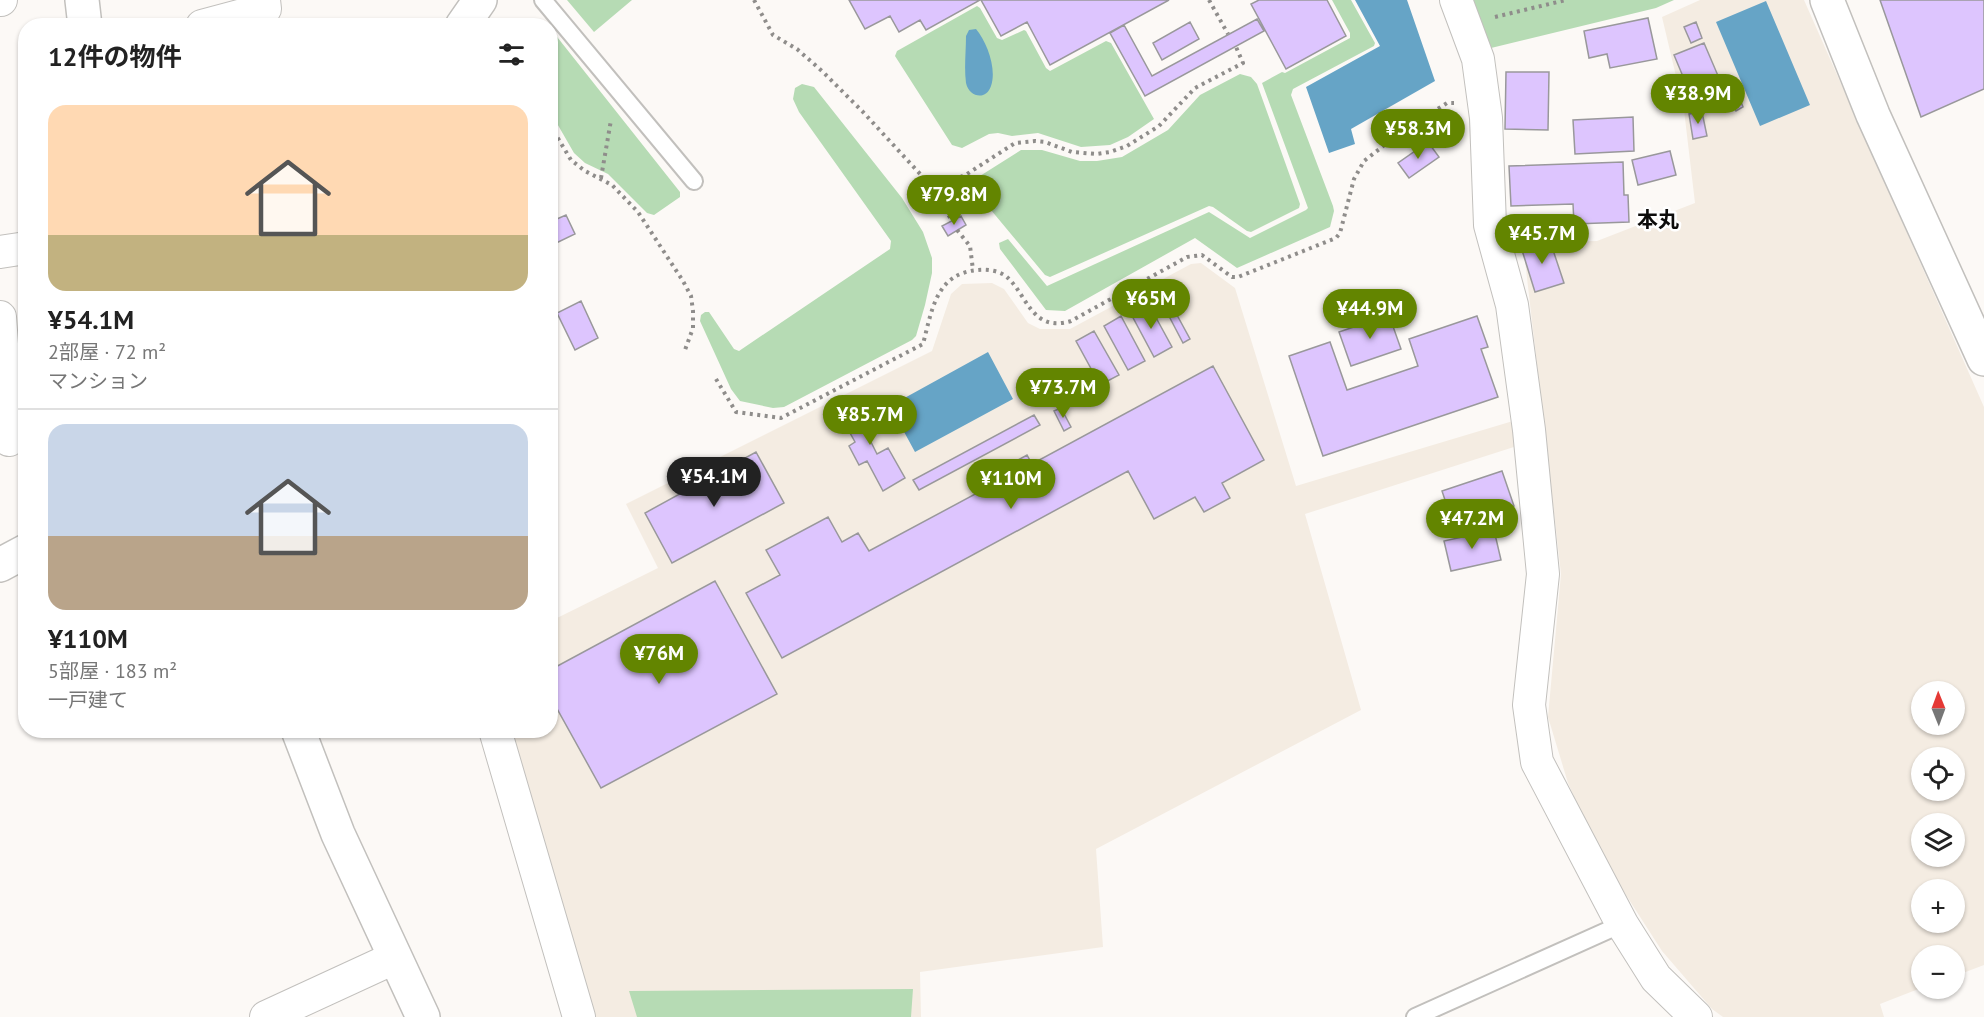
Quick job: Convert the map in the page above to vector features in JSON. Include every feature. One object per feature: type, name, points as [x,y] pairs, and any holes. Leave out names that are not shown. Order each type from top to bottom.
[{"type":"street","points":[[82,0],[84,18]]},
{"type":"street","points":[[232,18],[265,9],[264,0]]},
{"type":"street","points":[[468,18],[480,0]]},
{"type":"street","points":[[1827,0],[1873,115],[1976,322],[1984,359]]},
{"type":"street","points":[[1461,12],[1478,59],[1486,118],[1490,225],[1512,305],[1529,430],[1544,574],[1529,705],[1537,762],[1622,924],[1656,978],[1696,1017]]},
{"type":"street","points":[[0,252],[18,250]]},
{"type":"street","points":[[0,317],[11,440]]},
{"type":"street","points":[[0,565],[18,555]]},
{"type":"street","points":[[301,738],[338,834],[423,1017]]},
{"type":"street","points":[[497,738],[579,1017]]},
{"type":"street","points":[[266,1017],[394,958]]},
{"type":"lane","points":[[543,0],[694,181]]},
{"type":"lane","points":[[1415,1017],[1622,924]]},
{"type":"path","points":[[754,0],[773,35],[797,49],[863,112],[934,189],[952,221]]},
{"type":"path","points":[[1209,0],[1228,34]]},
{"type":"path","points":[[1461,12],[1566,0]]},
{"type":"path","points":[[934,189],[967,174],[1015,143],[1045,142],[1072,152],[1096,154],[1127,146],[1159,126],[1195,88],[1243,63],[1236,47]]},
{"type":"path","points":[[716,379],[736,412],[781,418],[923,344],[941,288],[954,275],[973,270],[1000,272],[1009,279],[1038,318],[1049,323],[1071,321],[1187,257],[1202,255],[1232,277],[1238,277],[1336,238],[1341,233],[1354,179],[1364,160],[1400,133],[1447,103],[1463,102]]},
{"type":"path","points":[[601,178],[612,116]]},
{"type":"path","points":[[558,138],[571,160],[585,171],[612,185],[639,212],[691,296],[693,328],[685,350]]},
{"type":"path","points":[[957,230],[970,246],[973,270]]},
{"type":"shaded area","points":[[1700,0],[1804,0],[1984,407],[1984,965],[1965,972],[1965,945],[1911,945],[1911,992],[1880,1004],[1884,1017],[1723,1017],[1712,1009],[1662,951],[1599,853],[1568,783],[1548,717],[1561,574],[1523,243],[1597,241],[1695,203],[1684,110],[1662,17]]},
{"type":"shaded area","points":[[1201,263],[1235,288],[1296,486],[1513,421],[1517,446],[1305,514],[1361,710],[1096,849],[1103,947],[920,972],[921,1017],[593,1017],[511,738],[558,738],[558,618],[658,568],[626,504],[932,351],[951,294],[962,284],[992,283],[1004,289],[1028,323],[1040,329],[1070,329],[1191,264]]},
{"type":"green space","points":[[567,0],[632,0],[594,32]]},
{"type":"green space","points":[[1332,0],[1351,0],[1375,43],[1374,46],[1293,89],[1291,95],[1333,206],[1330,227],[1237,268],[1195,238],[1065,311],[1046,310],[1000,249],[999,243],[1008,239],[1047,286],[1209,212],[1250,238],[1308,208],[1262,83],[1350,38],[1350,33]]},
{"type":"green space","points":[[1473,0],[1674,0],[1656,8],[1491,48]]},
{"type":"green space","points":[[977,6],[997,38],[1002,40],[1026,31],[1046,68],[1050,71],[1106,41],[1111,43],[1154,119],[1128,137],[1110,145],[1081,147],[1038,133],[1012,136],[998,133],[989,134],[962,148],[952,145],[895,56],[897,51]]},
{"type":"green space","points":[[558,38],[680,192],[680,197],[654,215],[647,213],[608,174],[585,163],[574,153],[558,125]]},
{"type":"green space","points":[[1240,74],[1251,77],[1257,84],[1300,204],[1299,208],[1251,232],[1209,206],[1050,277],[1045,275],[971,186],[972,181],[1021,150],[1042,150],[1080,161],[1122,157],[1168,130],[1200,95]]},
{"type":"green space","points":[[802,84],[814,87],[902,198],[923,232],[932,258],[932,273],[916,336],[912,340],[784,407],[773,408],[740,401],[731,389],[700,321],[701,315],[709,312],[734,349],[739,351],[890,249],[891,241],[799,112],[793,99],[795,88]]},
{"type":"green space","points":[[913,989],[911,1017],[637,1017],[629,991]]},
{"type":"water","points":[[1355,0],[1407,0],[1435,81],[1351,129],[1355,144],[1329,153],[1306,87],[1380,46]]},
{"type":"water","points":[[1766,1],[1810,105],[1760,126],[1716,22]]},
{"type":"water","points":[[976,29],[987,48],[993,72],[989,91],[982,95],[970,91],[965,77],[966,36],[969,30]]},
{"type":"water","points":[[988,352],[1013,399],[915,452],[890,406]]},
{"type":"building","points":[[849,0],[980,0],[926,30],[920,20],[899,32],[890,16],[865,29]]},
{"type":"building","points":[[981,0],[1169,0],[1050,65],[1027,22],[1001,36]]},
{"type":"building","points":[[1259,0],[1327,0],[1346,36],[1286,69],[1251,4]]},
{"type":"building","points":[[1880,0],[1984,0],[1984,89],[1921,117]]},
{"type":"building","points":[[1648,18],[1657,59],[1610,68],[1607,54],[1589,58],[1584,31]]},
{"type":"building","points":[[1257,19],[1264,31],[1145,96],[1110,33],[1124,25],[1152,76]]},
{"type":"building","points":[[1190,22],[1199,39],[1162,60],[1153,43]]},
{"type":"building","points":[[1696,22],[1702,38],[1691,43],[1684,27]]},
{"type":"building","points":[[1704,43],[1722,85],[1692,98],[1674,55]]},
{"type":"building","points":[[1506,72],[1549,72],[1548,130],[1505,129]]},
{"type":"building","points":[[1736,89],[1743,107],[1736,111],[1728,93]]},
{"type":"building","points":[[1702,112],[1707,136],[1693,139],[1689,114]]},
{"type":"building","points":[[1633,117],[1634,151],[1575,154],[1573,120]]},
{"type":"building","points":[[1428,142],[1439,157],[1409,178],[1398,163]]},
{"type":"building","points":[[1670,151],[1676,175],[1638,185],[1632,160]]},
{"type":"building","points":[[1623,162],[1624,195],[1628,195],[1629,222],[1574,224],[1573,204],[1511,206],[1509,166]]},
{"type":"building","points":[[566,215],[575,234],[558,242],[558,218]]},
{"type":"building","points":[[961,216],[966,225],[948,236],[942,226]]},
{"type":"building","points":[[1549,238],[1564,283],[1535,292],[1521,247]]},
{"type":"building","points":[[1165,293],[1190,339],[1183,343],[1159,297]]},
{"type":"building","points":[[581,301],[598,338],[575,350],[558,312]]},
{"type":"building","points":[[1148,303],[1172,347],[1154,357],[1130,312]]},
{"type":"building","points":[[1389,315],[1401,349],[1351,366],[1339,332]]},
{"type":"building","points":[[1121,316],[1145,361],[1128,370],[1104,326]]},
{"type":"building","points":[[1477,316],[1488,347],[1481,349],[1498,397],[1323,456],[1289,356],[1330,342],[1347,390],[1418,366],[1409,339]]},
{"type":"building","points":[[1094,331],[1119,375],[1100,385],[1076,341]]},
{"type":"building","points":[[1213,366],[1264,460],[1222,483],[1230,498],[1204,512],[1195,497],[1154,519],[1128,471],[782,658],[746,593],[780,575],[766,550],[828,517],[842,542],[858,533],[869,551],[1007,477],[1002,469],[1027,455],[1032,464]]},
{"type":"building","points":[[863,400],[879,431],[868,436],[877,454],[888,448],[905,478],[883,491],[867,461],[859,465],[849,446],[855,442],[839,413]]},
{"type":"building","points":[[1061,408],[1071,427],[1064,431],[1054,411]]},
{"type":"building","points":[[1034,415],[1040,425],[919,490],[913,480]]},
{"type":"building","points":[[756,452],[784,503],[672,563],[645,513]]},
{"type":"building","points":[[1502,471],[1514,506],[1454,527],[1442,491]]},
{"type":"building","points":[[1494,530],[1501,560],[1451,571],[1444,541]]},
{"type":"building","points":[[715,581],[777,694],[601,788],[558,710],[558,666]]},
{"type":"district","name":"本丸","points":[[1658,219]]}]
